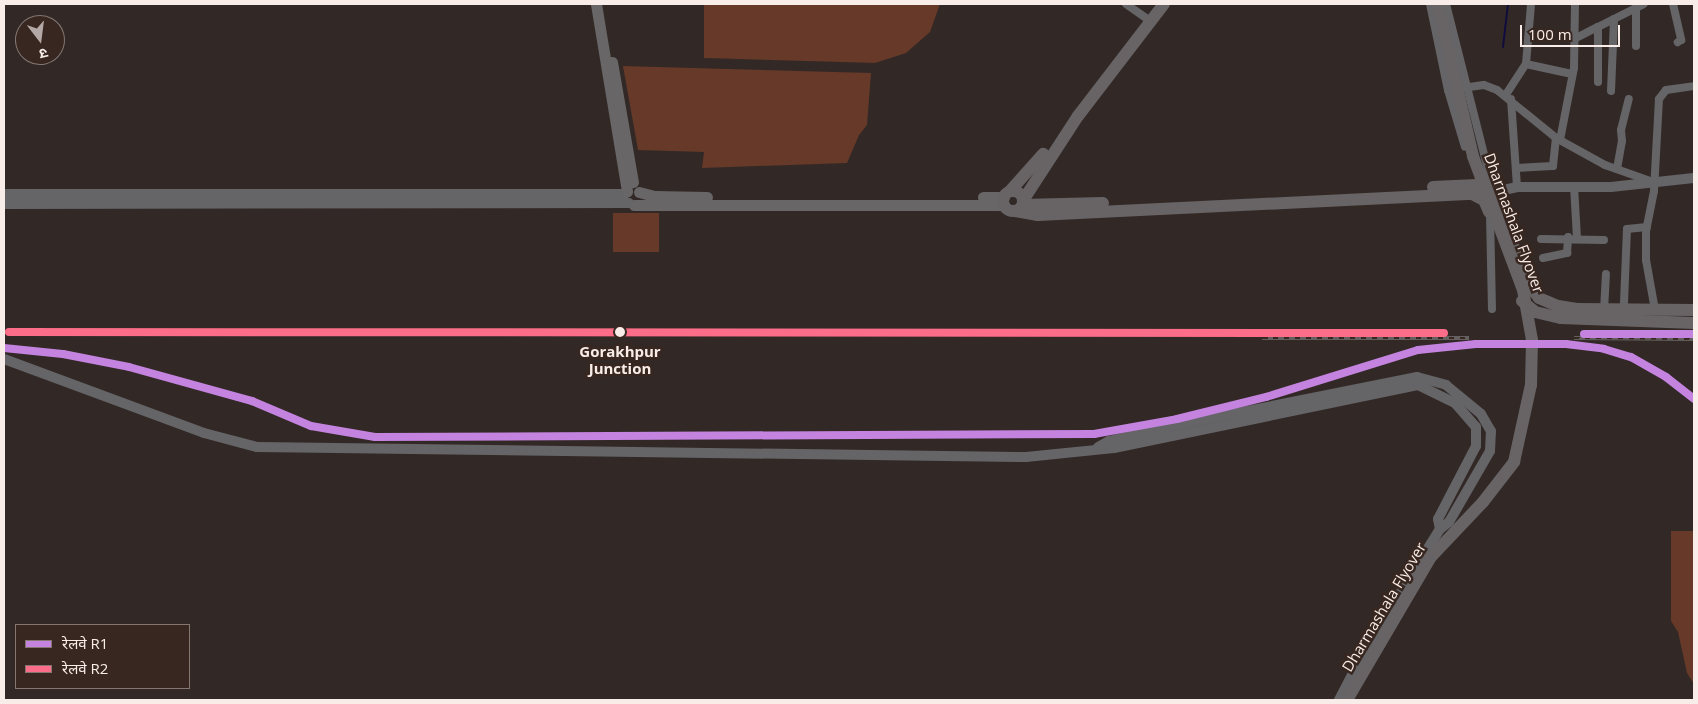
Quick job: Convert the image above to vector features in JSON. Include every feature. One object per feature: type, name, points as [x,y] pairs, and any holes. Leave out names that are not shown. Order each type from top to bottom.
[{"type":"main road","points":[[596,4],[631,196]]},
{"type":"main road","points":[[602,4],[631,196]]},
{"type":"main road","points":[[1013,201],[1078,116],[1147,19],[1154,4]]},
{"type":"main road","points":[[1147,19],[1164,4]]},
{"type":"main road","name":"Dharmashala Flyover","points":[[1347,700],[1431,557],[1483,502],[1514,462],[1531,385],[1532,340],[1523,290],[1473,156],[1438,4]]},
{"type":"main road","points":[[631,196],[1013,201],[1477,184],[1493,191],[1532,291],[1558,306],[1604,311],[1694,310]]},
{"type":"main road","points":[[1013,201],[1038,215],[1472,194],[1484,200],[1518,293],[1525,305],[1535,312],[1561,318],[1694,322]]},
{"type":"street","points":[[1126,4],[1147,19]]},
{"type":"street","points":[[1430,4],[1448,90],[1477,184]]},
{"type":"street","points":[[1446,4],[1464,86],[1493,191],[1517,187],[1610,187],[1694,178]]},
{"type":"street","points":[[1517,187],[1508,98],[1526,64],[1531,4]]},
{"type":"street","points":[[1516,168],[1553,166],[1572,74],[1576,38],[1575,4]]},
{"type":"street","points":[[1576,38],[1644,4]]},
{"type":"street","points":[[1673,4],[1681,40],[1678,42]]},
{"type":"street","points":[[1636,8],[1636,46]]},
{"type":"street","points":[[1611,91],[1614,19]]},
{"type":"street","points":[[1598,26],[1598,82]]},
{"type":"street","points":[[1526,64],[1572,74]]},
{"type":"street","points":[[1448,90],[1464,86],[1484,85],[1508,98],[1558,139],[1617,169],[1655,182]]},
{"type":"street","points":[[1655,310],[1646,260],[1647,227],[1655,182],[1660,96],[1666,90],[1694,86]]},
{"type":"street","points":[[1617,169],[1622,141],[1620,130],[1629,99]]},
{"type":"street","points":[[1543,258],[1567,253],[1572,238],[1574,186]]},
{"type":"street","points":[[4,194],[42,199]]},
{"type":"street","points":[[4,204],[42,199],[631,196]]},
{"type":"street","points":[[1490,214],[1492,309]]},
{"type":"street","points":[[1624,303],[1627,229],[1647,227]]},
{"type":"street","points":[[1540,239],[1604,240]]},
{"type":"street","points":[[1604,311],[1606,274]]},
{"type":"street","points":[[4,359],[204,433],[257,447],[972,458],[1026,457],[1114,448],[1412,386],[1427,386],[1455,403],[1471,418],[1478,437],[1476,446],[1438,519],[1440,529]]},
{"type":"street","points":[[1094,449],[1109,441],[1177,425],[1426,377],[1446,385],[1464,398],[1487,422],[1492,441],[1490,451],[1449,522],[1440,529],[1367,646],[1339,700]]},
{"type":"shaded area","points":[[704,4],[940,4],[930,32],[906,53],[875,63],[704,58]]},
{"type":"shaded area","points":[[623,66],[871,73],[867,125],[859,135],[847,163],[702,168],[704,152],[638,150]]},
{"type":"shaded area","points":[[613,213],[659,213],[659,252],[613,252]]},
{"type":"shaded area","points":[[1671,531],[1693,531],[1694,535],[1694,684],[1687,673],[1678,632],[1671,621]]},
{"type":"waterway","points":[[1503,47],[1508,4]]},
{"type":"railway","points":[[4,332],[1269,334]]},
{"type":"railway","points":[[1262,338],[1469,338]]},
{"type":"railway","points":[[1574,338],[1694,339]]},
{"type":"railway","points":[[639,435],[1094,434],[1177,419],[1266,397],[1418,350],[1476,344],[1566,344],[1604,349],[1631,357],[1666,377],[1694,399]]},
{"type":"rail line","name":"R2","points":[[9,332],[1444,333]]},
{"type":"rail line","name":"R1","points":[[1584,334],[1694,334]]},
{"type":"rail line","name":"R1","points":[[4,348],[63,354],[129,367],[252,401],[311,426],[375,437],[1094,434],[1177,419],[1266,397],[1418,350],[1476,344],[1566,344],[1604,349],[1631,357],[1666,377],[1694,399]]},
{"type":"place","name":"Gorakhpur Junction","points":[[620,332]]}]
